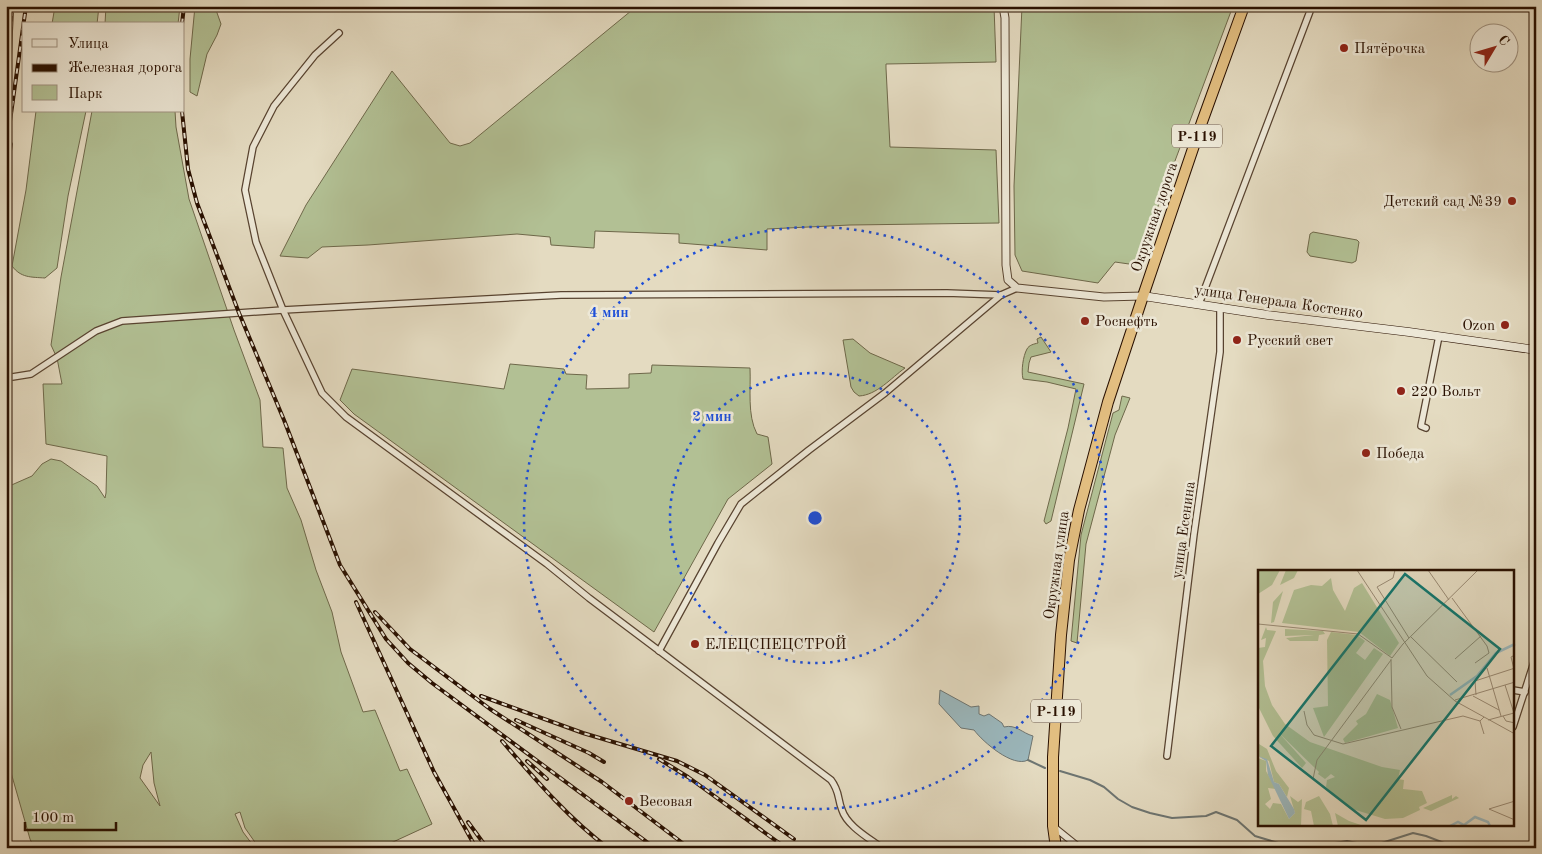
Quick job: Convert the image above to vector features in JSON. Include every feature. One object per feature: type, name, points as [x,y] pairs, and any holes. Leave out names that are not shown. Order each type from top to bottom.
[{"type":"highway","name":"Окружная дорога","points":[[1143,296],[1202,122],[1244,6]]},
{"type":"highway","name":"Окружная улица","points":[[1056,848],[1053,826],[1053,757],[1062,626],[1070,560],[1078,510],[1108,402],[1143,296]]},
{"type":"main road","name":"улица Генерала Костенко","points":[[1143,296],[1268,315],[1536,350]]},
{"type":"street","points":[[659,651],[741,504],[885,393],[1001,295],[1017,288],[1008,280],[1006,265],[1006,27],[1003,6]]},
{"type":"street","points":[[1199,304],[1312,6]]},
{"type":"street","points":[[339,33],[315,55],[274,106],[252,147],[245,190],[256,242],[282,310],[322,393],[346,417],[547,564],[831,780],[838,790],[845,816],[858,830],[882,848]]},
{"type":"street","name":"улица Генерала Костенко","points":[[1017,288],[1104,297],[1143,296]]},
{"type":"street","points":[[6,378],[31,374],[96,331],[122,320],[561,295],[947,293],[1001,295]]},
{"type":"street","name":"улица Есенина","points":[[1167,756],[1194,534],[1220,352],[1220,307]]},
{"type":"street","points":[[1426,428],[1421,426],[1439,336]]},
{"type":"street","points":[[1514,724],[1536,656]]},
{"type":"street","points":[[1514,690],[1525,692]]},
{"type":"street","points":[[1053,826],[1080,848]]},
{"type":"green space","points":[[55,6],[99,6],[97,22],[52,22]]},
{"type":"green space","points":[[106,6],[180,6],[178,22],[105,22]]},
{"type":"green space","points":[[195,6],[217,6],[216,10],[221,24],[207,54],[197,96],[190,92],[190,59]]},
{"type":"green space","points":[[637,6],[994,6],[996,62],[886,64],[886,68],[890,147],[996,150],[999,223],[850,225],[767,229],[767,250],[679,243],[679,234],[595,231],[594,248],[551,245],[550,237],[517,234],[322,247],[308,258],[280,256],[306,205],[392,71],[450,143],[460,146],[470,143]]},
{"type":"green space","points":[[1022,6],[1233,6],[1136,265],[1115,262],[1098,283],[1022,271],[1015,255],[1014,186]]},
{"type":"green space","points":[[36,112],[86,112],[68,196],[57,268],[45,278],[23,275],[12,266],[26,190]]},
{"type":"green space","points":[[92,112],[175,112],[189,199],[260,400],[263,447],[283,448],[287,488],[301,520],[316,570],[332,612],[341,652],[363,712],[375,710],[400,771],[407,769],[432,824],[380,848],[259,848],[245,828],[240,812],[235,814],[243,832],[255,848],[34,848],[6,755],[6,490],[7,487],[32,476],[42,464],[51,459],[61,461],[97,486],[105,498],[106,493],[107,456],[46,444],[43,384],[62,384],[57,358],[51,345],[61,277]],"holes":[[[151,752],[154,783],[160,806],[140,778],[143,765]]]},
{"type":"green space","points":[[1313,232],[1357,240],[1359,242],[1356,261],[1352,263],[1310,256],[1307,252],[1310,234]]},
{"type":"green space","points":[[1041,337],[1051,352],[1031,357],[1028,372],[1084,384],[1051,521],[1046,524],[1044,521],[1076,389],[1047,382],[1023,379],[1023,359],[1027,349],[1038,343],[1037,339]]},
{"type":"green space","points":[[853,339],[870,353],[905,368],[872,393],[859,396],[851,387],[843,340]]},
{"type":"green space","points":[[510,364],[564,369],[566,374],[587,375],[586,389],[629,388],[629,374],[651,373],[652,365],[750,368],[752,419],[757,434],[768,437],[772,464],[728,499],[654,632],[354,414],[340,400],[352,369],[504,389]]},
{"type":"green space","points":[[1122,396],[1130,398],[1115,435],[1086,544],[1077,643],[1071,641],[1081,535],[1113,413],[1119,410]]},
{"type":"water","points":[[940,690],[971,707],[979,706],[979,714],[984,716],[989,714],[1002,723],[1004,727],[1016,728],[1033,736],[1028,760],[1014,760],[1007,757],[991,747],[974,730],[961,728],[939,704]]},
{"type":"waterway","points":[[1028,760],[1045,768]]},
{"type":"waterway","points":[[1060,771],[1090,780],[1104,787],[1118,799],[1132,807],[1150,813],[1172,818],[1206,816],[1216,812],[1237,820],[1255,836],[1285,845],[1305,848]]},
{"type":"waterway","points":[[1323,848],[1347,841],[1372,846],[1413,833],[1461,848]]},
{"type":"railway","points":[[9,82],[12,6]]},
{"type":"railway","points":[[24,22],[26,6]]},
{"type":"railway","points":[[182,22],[184,6]]},
{"type":"railway","points":[[6,150],[22,35]]},
{"type":"railway","points":[[182,112],[188,169],[197,203],[239,313],[284,420],[340,565],[386,639],[408,663],[432,683],[655,848]]},
{"type":"railway","points":[[6,178],[11,144]]},
{"type":"railway","points":[[356,602],[434,772],[476,848]]},
{"type":"railway","points":[[375,612],[410,649],[490,709],[602,782],[689,848]]},
{"type":"railway","points":[[481,696],[583,733],[677,761],[705,775],[794,839]]},
{"type":"railway","points":[[516,720],[589,753],[604,762]]},
{"type":"railway","points":[[502,741],[565,811],[608,848]]},
{"type":"railway","points":[[659,759],[688,777],[786,848]]},
{"type":"railway","points":[[527,761],[547,779]]},
{"type":"railway","points":[[468,822],[487,848]]},
{"type":"place","name":"Пятёрочка","points":[[1344,48]]},
{"type":"place","name":"Детский сад №39","points":[[1512,201]]},
{"type":"place","name":"Роснефть","points":[[1085,321]]},
{"type":"place","name":"Ozon","points":[[1505,325]]},
{"type":"place","name":"Русский свет","points":[[1237,340]]},
{"type":"place","name":"220 Вольт","points":[[1401,391]]},
{"type":"place","name":"Победа","points":[[1366,453]]},
{"type":"place","name":"ЕЛЕЦСПЕЦСТРОЙ","points":[[695,644]]},
{"type":"place","name":"Весовая","points":[[629,801]]}]
